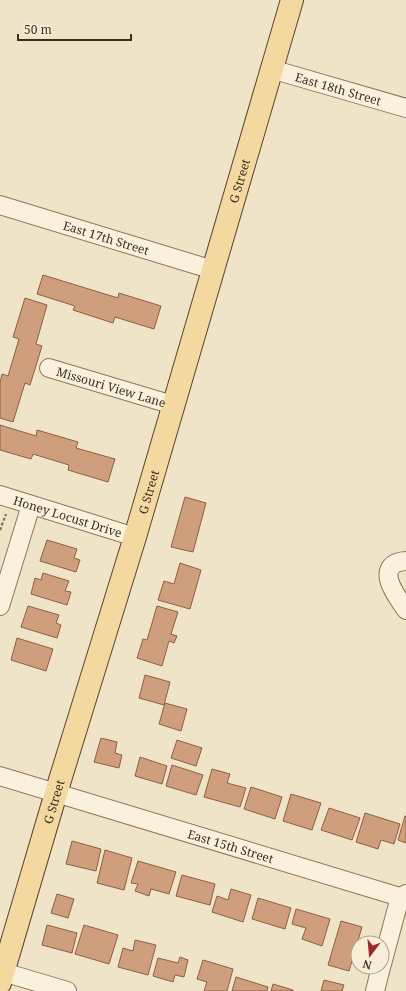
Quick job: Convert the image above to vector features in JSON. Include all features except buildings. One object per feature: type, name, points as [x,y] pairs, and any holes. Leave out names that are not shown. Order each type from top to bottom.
[{"type":"main road","name":"G Street","points":[[2,978],[56,793],[135,537],[292,0]]},
{"type":"street","name":"East 18th Street","points":[[271,68],[406,108]]},
{"type":"street","name":"East 17th Street","points":[[0,205],[213,270]]},
{"type":"street","name":"Missouri View Lane","points":[[49,368],[173,405]]},
{"type":"street","name":"Honey Locust Drive","points":[[0,495],[135,537]]},
{"type":"street","points":[[0,606],[31,505]]},
{"type":"street","points":[[406,561],[396,563],[389,571],[388,576],[390,583],[406,610]]},
{"type":"street","name":"East 15th Street","points":[[0,776],[403,895]]},
{"type":"street","points":[[390,938],[403,895]]},
{"type":"street","points":[[375,990],[379,975]]},
{"type":"street","points":[[2,978],[67,991]]}]
